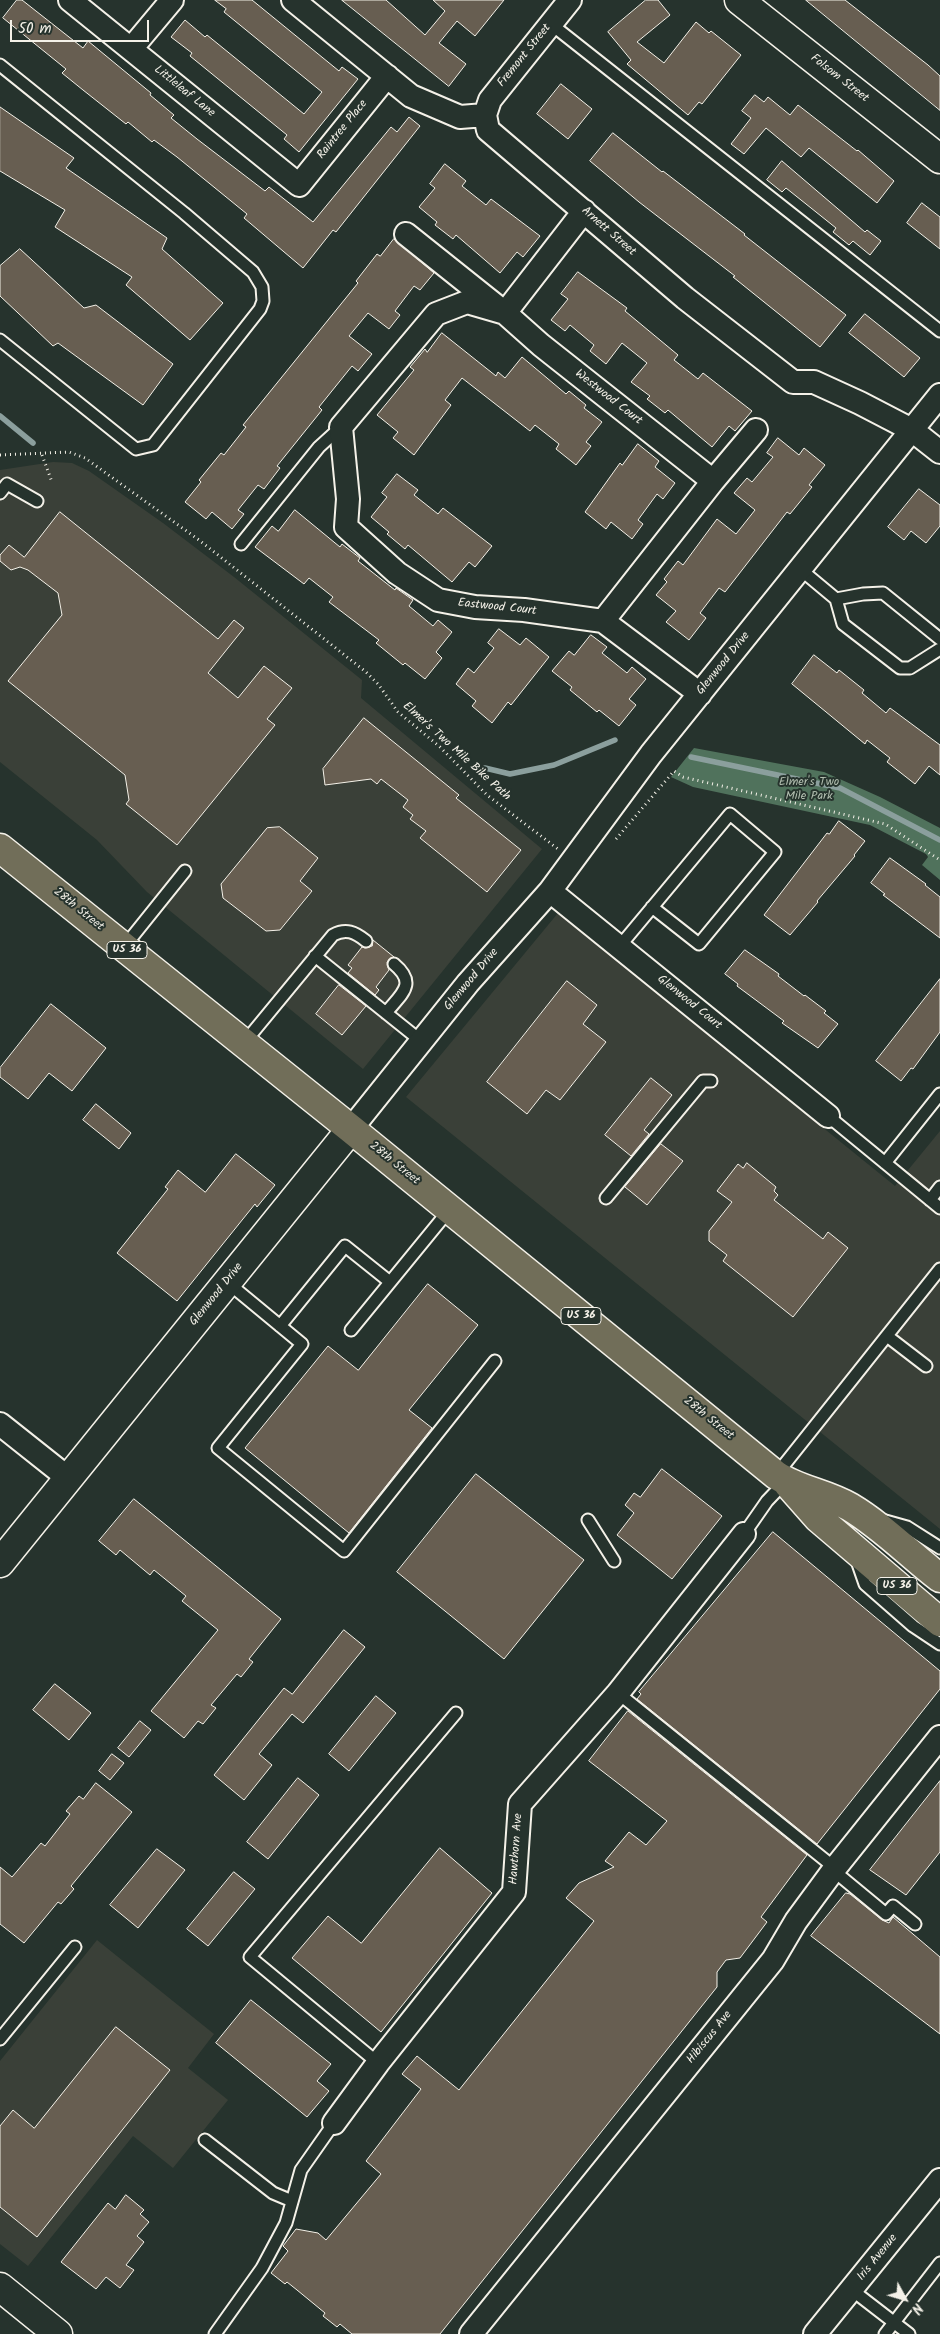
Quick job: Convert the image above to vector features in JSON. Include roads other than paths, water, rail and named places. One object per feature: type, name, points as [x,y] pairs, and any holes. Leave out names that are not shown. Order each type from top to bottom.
[{"type":"highway","name":"28th Street","points":[[0,848],[351,1129],[781,1478],[818,1518],[940,1622]]},
{"type":"highway","name":"28th Street","points":[[781,1478],[842,1502],[865,1516],[940,1578]]},
{"type":"street","name":"Littleleaf Lane","points":[[70,0],[299,184]]},
{"type":"street","points":[[131,49],[172,0]]},
{"type":"street","points":[[292,0],[411,96],[460,117],[485,115]]},
{"type":"street","name":"Fremont Street","points":[[485,115],[490,100],[570,0]]},
{"type":"street","name":"Folsom Street","points":[[738,0],[940,158]]},
{"type":"street","name":"Raintree Place","points":[[299,184],[386,76]]},
{"type":"street","name":"Arnett Street","points":[[485,115],[488,130],[685,298],[793,382],[814,382],[912,430],[940,452]]},
{"type":"street","points":[[341,427],[436,314],[467,302],[505,313],[584,211]]},
{"type":"street","name":"Westwood Court","points":[[406,234],[505,313],[541,345],[713,482]]},
{"type":"street","name":"Glenwood Drive","points":[[0,1563],[468,983],[550,891],[574,861],[651,754],[940,395]]},
{"type":"street","name":"Eastwood Court","points":[[341,427],[348,499],[346,527],[397,573],[438,600],[475,607],[524,610],[602,621],[700,694]]},
{"type":"street","points":[[602,621],[756,430]]},
{"type":"street","name":"Glenwood Court","points":[[550,891],[828,1116]]},
{"type":"street","points":[[0,1424],[68,1478]]},
{"type":"street","name":"Hawthorn Ave","points":[[334,2124],[378,2063],[514,1892],[520,1804],[618,1693],[744,1534]]},
{"type":"street","name":"Hibiscus Ave","points":[[471,2334],[773,1960],[796,1921],[834,1870],[940,1737]]},
{"type":"street","name":"Iris Avenue","points":[[815,2334],[940,2180]]},
{"type":"street","points":[[0,2287],[58,2334]]},
{"type":"lane","points":[[551,24],[940,331]]},
{"type":"lane","points":[[0,65],[253,272],[262,287],[263,294],[260,309],[152,445],[136,449],[0,340]]},
{"type":"lane","points":[[241,544],[319,447],[341,427]]},
{"type":"lane","points":[[0,493],[7,484],[37,501]]},
{"type":"lane","points":[[800,569],[836,599],[843,624],[900,668],[910,668],[940,648]]},
{"type":"lane","points":[[836,599],[863,594],[883,593],[940,638]]},
{"type":"lane","points":[[619,947],[652,906],[730,814],[775,852],[700,944],[652,906]]},
{"type":"lane","points":[[124,948],[185,870]]},
{"type":"lane","points":[[244,1044],[333,934],[339,931],[354,932],[366,941]]},
{"type":"lane","points":[[315,956],[421,1041]]},
{"type":"lane","points":[[386,1013],[406,987],[407,981],[403,972],[394,964]]},
{"type":"lane","points":[[606,1198],[703,1081],[711,1081]]},
{"type":"lane","points":[[885,1163],[940,1094]]},
{"type":"lane","points":[[828,1116],[940,1208]]},
{"type":"lane","points":[[930,1200],[940,1187]]},
{"type":"lane","points":[[351,1330],[450,1209]]},
{"type":"lane","points":[[280,1326],[345,1246],[390,1282]]},
{"type":"lane","points":[[744,1534],[781,1478],[887,1336],[940,1269]]},
{"type":"lane","points":[[227,1282],[302,1344],[218,1448],[344,1550],[495,1361]]},
{"type":"lane","points":[[887,1336],[926,1366]]},
{"type":"lane","points":[[865,1516],[907,1527],[940,1548]]},
{"type":"lane","points":[[588,1520],[614,1561]]},
{"type":"lane","points":[[854,1550],[865,1584],[913,1626],[940,1644]]},
{"type":"lane","points":[[618,1693],[886,1914],[893,1906],[915,1924]]},
{"type":"lane","points":[[378,2063],[250,1957],[456,1713]]},
{"type":"lane","points":[[0,2039],[75,1946]]},
{"type":"lane","points":[[215,2334],[262,2268],[286,2224],[301,2170],[334,2124]]},
{"type":"lane","points":[[206,2140],[273,2193],[292,2201]]},
{"type":"lane","points":[[884,2334],[940,2263]]},
{"type":"lane","points":[[852,2290],[909,2334]]},
{"type":"waterway","points":[[0,416],[33,443]]},
{"type":"waterway","points":[[485,768],[510,774],[554,765],[615,740]]},
{"type":"waterway","points":[[691,757],[840,788],[940,840]]},
{"type":"park label","name":"Elmer's Two Mile Park","points":[[809,790]]}]
